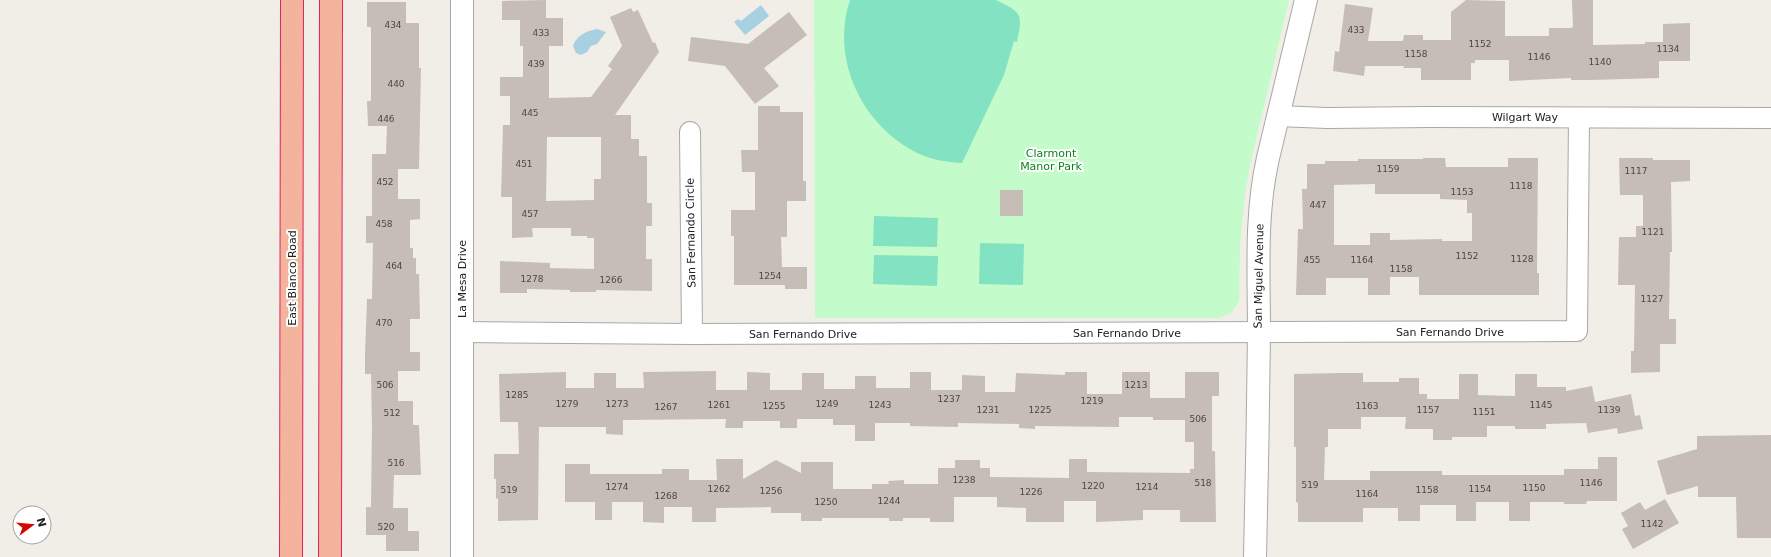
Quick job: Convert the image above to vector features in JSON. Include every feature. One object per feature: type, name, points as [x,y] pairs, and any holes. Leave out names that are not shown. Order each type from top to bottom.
[{"type":"highway","name":"East Blanco Road","points":[[291,557],[292,0]]},
{"type":"highway","points":[[330,0],[330,557]]},
{"type":"street","name":"La Mesa Drive","points":[[462,0],[462,557]]},
{"type":"street","name":"San Miguel Avenue","points":[[1255,557],[1259,332],[1259,227],[1263,179],[1306,0]]},
{"type":"street","name":"Wilgart Way","points":[[1278,116],[1326,118],[1771,118]]},
{"type":"street","name":"San Fernando Drive","points":[[462,332],[692,334],[1577,331],[1579,118]]},
{"type":"street","name":"San Fernando Circle","points":[[690,132],[692,334]]},
{"type":"green space","name":"Clarmont Manor Park","points":[[814,0],[1289,0],[1250,165],[1245,195],[1240,245],[1239,301],[1232,312],[1220,318],[815,318]]},
{"type":"green space","points":[[850,0],[996,0],[1016,11],[1020,19],[1017,42],[1014,41],[1004,75],[962,163],[935,159],[910,149],[892,137],[876,121],[864,104],[854,85],[847,64],[844,43],[845,21]]},
{"type":"green space","points":[[874,216],[938,218],[937,247],[873,246]]},
{"type":"green space","points":[[980,243],[1024,244],[1023,285],[979,284]]},
{"type":"green space","points":[[874,255],[938,256],[937,286],[873,284]]},
{"type":"water","points":[[761,5],[769,16],[745,35],[734,22],[738,19],[741,21]]},
{"type":"water","points":[[597,29],[606,32],[597,44],[591,46],[587,52],[581,55],[576,53],[573,46],[576,39],[589,31]]},
{"type":"building","points":[[546,0],[546,18],[563,18],[563,46],[549,46],[549,98],[591,97],[612,69],[608,66],[622,46],[610,17],[631,8],[633,12],[638,10],[653,43],[655,42],[659,52],[615,115],[631,115],[631,139],[639,139],[639,156],[647,156],[647,203],[652,203],[652,226],[646,226],[646,259],[652,259],[652,291],[596,290],[596,292],[570,292],[570,290],[527,289],[527,293],[500,293],[500,261],[550,263],[550,268],[594,269],[594,238],[587,238],[587,236],[571,236],[571,228],[532,228],[533,237],[512,238],[512,197],[501,197],[503,125],[510,125],[510,96],[500,96],[500,77],[523,77],[523,46],[520,46],[520,20],[502,20],[502,1]],"holes":[[[547,137],[601,137],[601,179],[594,179],[594,200],[546,201]]]},
{"type":"building","points":[[1466,0],[1505,1],[1505,36],[1549,36],[1549,28],[1573,27],[1572,0],[1593,0],[1593,45],[1645,44],[1645,42],[1663,42],[1663,24],[1690,23],[1690,61],[1659,61],[1659,78],[1591,80],[1571,80],[1571,78],[1509,81],[1509,60],[1475,60],[1475,63],[1471,63],[1471,80],[1421,80],[1421,68],[1403,68],[1404,66],[1365,66],[1364,76],[1333,71],[1335,51],[1339,52],[1345,4],[1373,8],[1368,41],[1403,41],[1404,35],[1423,35],[1423,40],[1451,40],[1451,12]]},
{"type":"building","points":[[367,2],[406,2],[406,23],[419,23],[419,68],[421,68],[419,169],[398,169],[398,199],[420,199],[420,219],[410,220],[410,248],[413,248],[413,258],[416,258],[416,274],[419,274],[420,319],[410,319],[410,352],[420,352],[420,371],[398,371],[398,401],[413,401],[413,425],[419,425],[421,475],[394,475],[393,508],[408,508],[408,531],[419,531],[419,551],[386,551],[386,535],[366,535],[366,507],[371,507],[372,428],[371,374],[365,374],[365,355],[367,299],[372,299],[373,243],[366,243],[366,216],[372,216],[372,154],[386,154],[387,126],[368,126],[367,101],[371,101],[371,27],[367,27]]},
{"type":"building","points":[[789,12],[807,35],[764,68],[779,86],[755,104],[725,66],[688,61],[691,37],[748,44]]},
{"type":"building","points":[[758,106],[780,106],[780,112],[803,112],[803,181],[806,181],[806,201],[787,201],[787,237],[781,237],[782,267],[807,267],[807,289],[785,289],[785,285],[734,285],[734,236],[731,236],[731,210],[755,210],[755,172],[742,172],[741,150],[758,150]]},
{"type":"building","points":[[1445,158],[1446,167],[1508,167],[1508,158],[1538,158],[1537,273],[1539,273],[1539,295],[1419,295],[1419,277],[1390,277],[1390,295],[1368,295],[1368,278],[1326,278],[1326,295],[1296,295],[1298,229],[1303,229],[1302,189],[1307,189],[1307,164],[1325,164],[1325,161],[1358,161],[1358,159]],"holes":[[[1375,184],[1375,194],[1440,194],[1440,199],[1467,200],[1467,213],[1472,213],[1472,241],[1442,241],[1442,239],[1390,240],[1390,233],[1370,233],[1370,245],[1334,245],[1334,185]]]},
{"type":"building","points":[[1619,158],[1690,160],[1690,181],[1671,182],[1672,252],[1670,252],[1669,319],[1676,319],[1676,344],[1660,344],[1660,372],[1631,373],[1631,351],[1634,351],[1635,285],[1618,285],[1619,237],[1636,237],[1636,226],[1643,226],[1643,195],[1620,195]]},
{"type":"building","points":[[1000,190],[1023,190],[1023,216],[1000,216]]},
{"type":"building","points":[[716,371],[716,390],[747,390],[747,372],[770,373],[770,390],[802,390],[802,373],[824,373],[824,389],[855,389],[855,376],[876,376],[876,388],[910,388],[910,372],[931,372],[931,390],[962,390],[962,375],[985,376],[985,392],[1015,392],[1016,373],[1065,375],[1065,372],[1087,372],[1087,394],[1122,394],[1122,372],[1150,372],[1150,398],[1185,398],[1185,372],[1219,372],[1219,396],[1212,396],[1212,451],[1215,451],[1216,522],[1180,522],[1180,510],[1143,510],[1143,520],[1096,522],[1096,501],[1064,501],[1064,522],[1026,522],[1026,508],[997,507],[997,497],[954,497],[954,522],[930,522],[930,518],[903,518],[903,521],[889,521],[889,518],[822,518],[822,521],[801,521],[801,513],[771,513],[771,507],[716,508],[716,522],[692,522],[692,507],[664,507],[664,523],[643,522],[643,502],[612,502],[612,520],[595,520],[595,502],[565,502],[565,464],[590,464],[590,474],[662,474],[662,469],[689,469],[689,480],[717,480],[716,459],[743,459],[743,479],[776,460],[801,473],[801,462],[833,462],[833,489],[872,489],[872,484],[889,484],[888,481],[904,480],[904,484],[938,484],[938,468],[955,468],[955,460],[980,460],[980,468],[990,468],[990,477],[1069,478],[1069,459],[1087,459],[1087,472],[1190,473],[1190,469],[1194,469],[1194,442],[1185,442],[1185,420],[1153,420],[1153,417],[1119,417],[1119,427],[1035,426],[1035,429],[1019,428],[1019,424],[958,423],[958,427],[910,426],[910,423],[875,423],[875,441],[855,441],[855,425],[833,425],[833,419],[797,419],[797,428],[780,428],[780,421],[743,421],[743,428],[725,428],[726,419],[623,420],[623,435],[606,434],[606,427],[539,427],[538,520],[498,521],[498,498],[496,499],[496,479],[494,479],[494,454],[519,454],[518,422],[500,422],[499,374],[566,372],[566,388],[594,388],[594,373],[616,373],[616,388],[644,388],[643,372]]},
{"type":"building","points":[[1363,373],[1363,382],[1399,382],[1399,378],[1419,378],[1419,394],[1427,394],[1427,399],[1459,399],[1459,374],[1478,374],[1478,395],[1515,396],[1515,374],[1537,374],[1537,387],[1566,387],[1566,391],[1592,386],[1595,402],[1631,394],[1635,416],[1640,415],[1643,429],[1618,434],[1617,428],[1588,433],[1586,423],[1546,424],[1546,429],[1515,429],[1515,426],[1487,426],[1487,437],[1452,437],[1452,440],[1433,440],[1433,429],[1405,429],[1406,417],[1361,417],[1361,429],[1328,429],[1328,447],[1325,447],[1324,480],[1370,480],[1370,471],[1442,471],[1442,475],[1564,475],[1564,469],[1598,469],[1598,457],[1617,457],[1617,501],[1587,501],[1586,504],[1564,504],[1564,502],[1530,502],[1530,521],[1509,521],[1509,502],[1476,502],[1476,521],[1456,521],[1456,505],[1420,505],[1420,521],[1398,521],[1398,508],[1363,508],[1363,522],[1298,522],[1298,503],[1296,502],[1296,447],[1294,447],[1294,374]]},
{"type":"building","points":[[1771,435],[1771,538],[1737,538],[1736,497],[1698,497],[1698,486],[1667,495],[1657,461],[1697,449],[1697,436]]},
{"type":"building","points":[[1665,499],[1679,523],[1633,549],[1622,529],[1628,526],[1621,513],[1640,502],[1645,510]]}]
